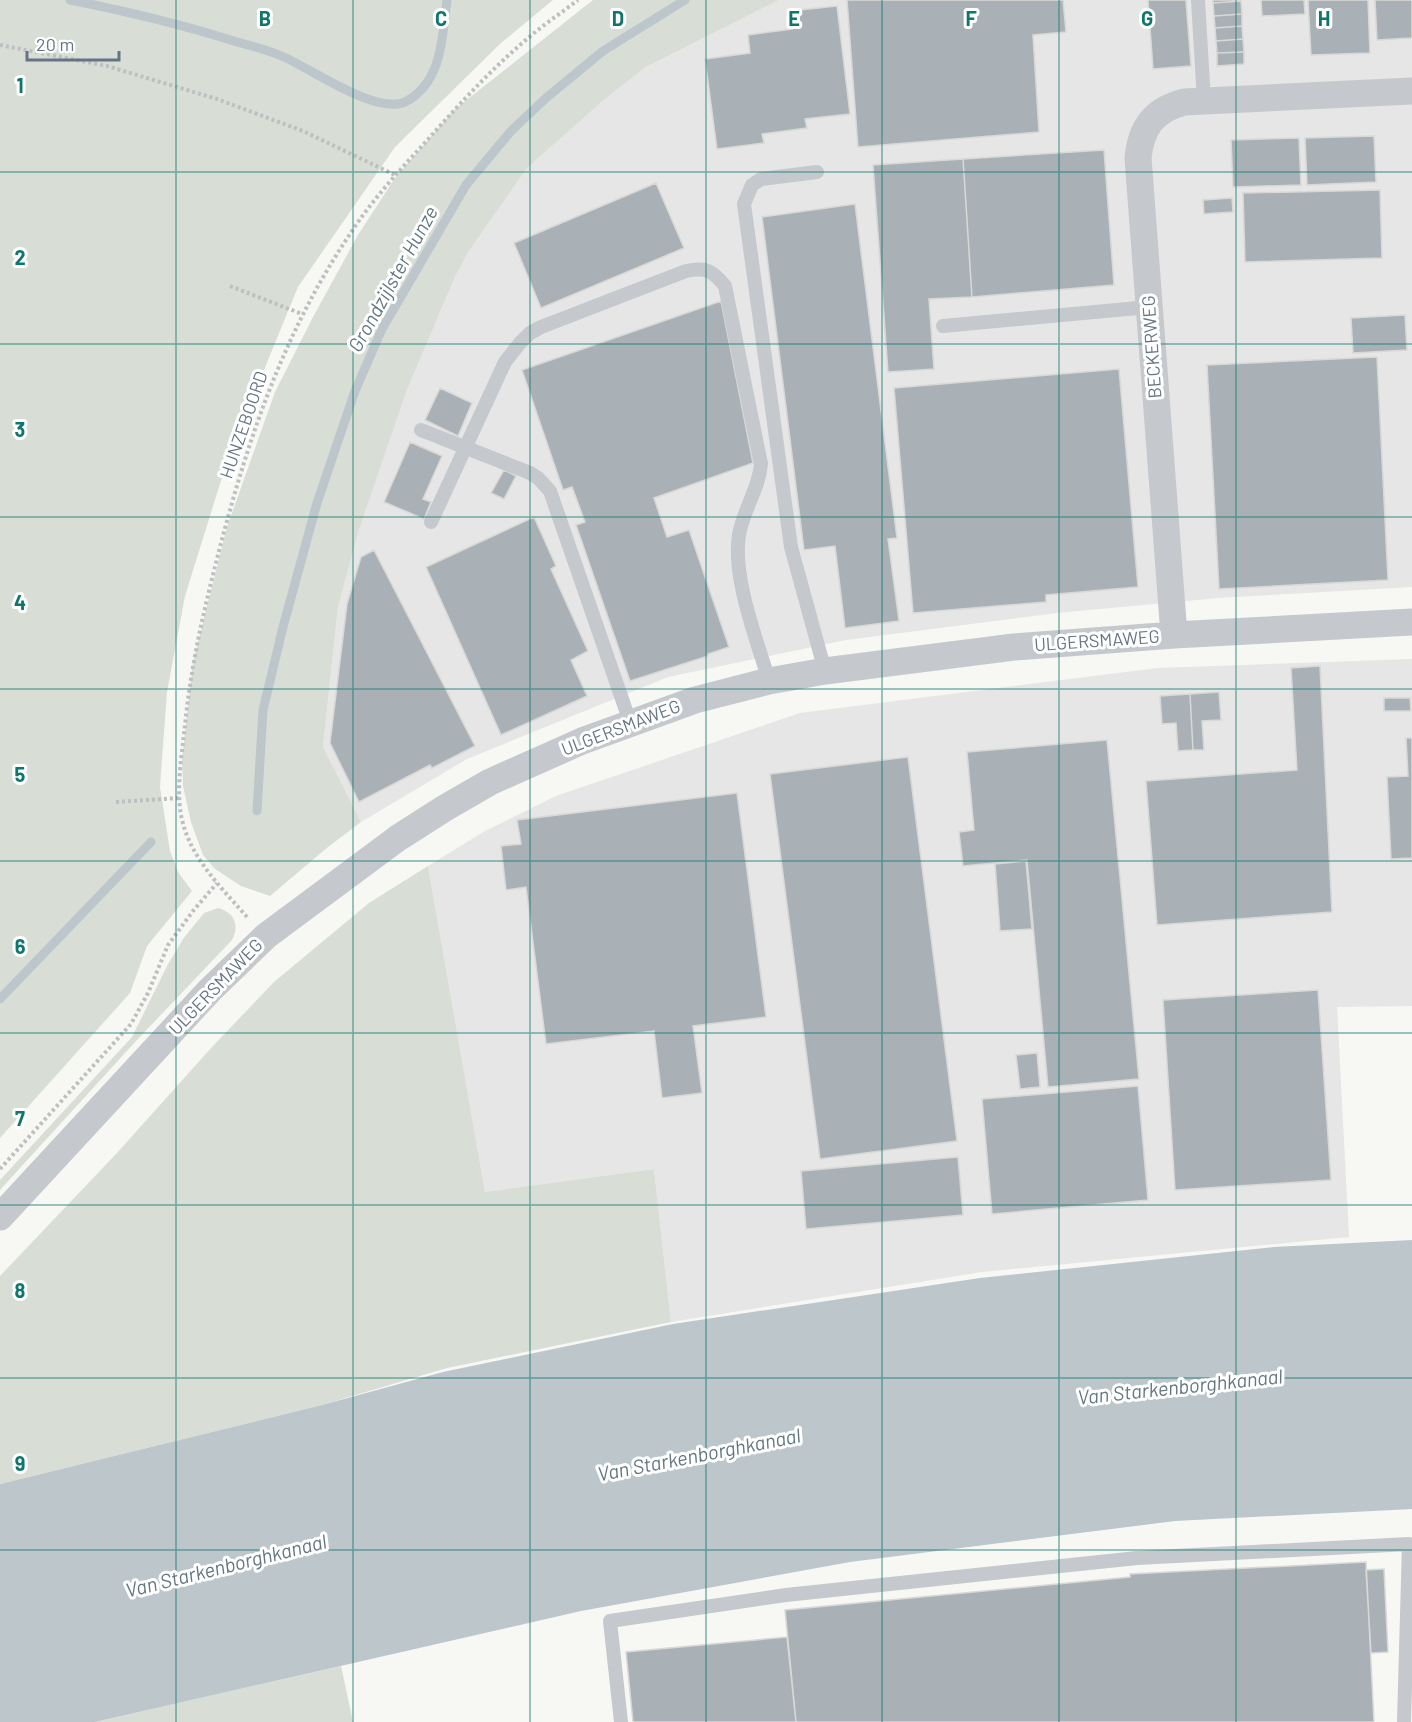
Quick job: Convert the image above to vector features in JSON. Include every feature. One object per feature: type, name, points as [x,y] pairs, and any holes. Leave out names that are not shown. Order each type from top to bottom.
[{"type":"street","name":"BECKERWEG","points":[[1174,635],[1138,158],[1139,143],[1149,124],[1162,110],[1184,102],[1412,91]]},
{"type":"street","name":"ULGERSMAWEG","points":[[0,1218],[210,990],[266,936],[398,838],[445,808],[490,782],[582,741],[695,700],[769,681],[825,671],[1014,647],[1174,635],[1412,622]]},
{"type":"lane","points":[[1198,0],[1204,101]]},
{"type":"lane","points":[[817,172],[761,179],[752,185],[744,204],[791,547],[825,671]]},
{"type":"lane","points":[[431,522],[506,362],[530,333],[686,271],[700,268],[710,271],[725,286],[761,464],[760,477],[742,520],[738,561],[744,593],[769,681]]},
{"type":"lane","points":[[943,326],[1149,307]]},
{"type":"lane","points":[[421,430],[530,473],[550,491],[630,722]]},
{"type":"lane","points":[[621,1722],[610,1621],[786,1595],[1137,1558],[1409,1544],[1404,1722]]},
{"type":"path","name":"HUNZEBOORD","points":[[266,936],[204,868],[186,832],[179,798],[188,692],[203,614],[251,438],[274,376],[302,314],[349,235],[395,175],[460,104],[526,40],[578,0]]},
{"type":"path","points":[[0,45],[107,66],[217,99],[303,131],[395,175]]},
{"type":"path","points":[[230,286],[302,314]]},
{"type":"path","points":[[116,802],[179,798]]},
{"type":"path","points":[[0,1169],[131,1024],[148,993],[168,945],[217,883]]},
{"type":"shaded area","points":[[0,0],[553,0],[501,43],[395,147],[298,287],[229,455],[185,596],[167,692],[160,787],[170,851],[178,872],[192,891],[147,946],[130,993],[0,1138]]},
{"type":"shaded area","points":[[593,0],[779,0],[646,67],[605,99],[527,168],[469,251],[455,277],[407,390],[359,530],[338,607],[323,747],[361,822],[270,896],[241,886],[215,869],[203,855],[191,822],[183,786],[182,760],[193,662],[227,527],[275,392],[358,235],[395,178],[454,110]]},
{"type":"shaded area","points":[[779,0],[1412,0],[1412,587],[1218,598],[1057,613],[846,640],[668,677],[467,759],[361,822],[323,747],[338,607],[359,530],[407,390],[455,277],[469,251],[527,168],[605,99],[646,67]]},
{"type":"shaded area","points":[[1412,659],[1412,1006],[1337,1007],[1349,1237],[982,1272],[671,1322],[654,1169],[485,1192],[428,866],[485,831],[556,796],[800,713],[1158,668]]},
{"type":"shaded area","points":[[428,866],[485,1192],[654,1169],[671,1322],[447,1368],[322,1405],[0,1484],[0,1276],[274,982],[369,903]]},
{"type":"shaded area","points":[[218,908],[232,916],[234,920],[235,929],[232,940],[0,1190],[0,1180],[132,1037],[183,939],[204,913]]},
{"type":"shaded area","points":[[341,1666],[353,1722],[95,1722]]},
{"type":"water","name":"Van Starkenborghkanaal","points":[[1412,1240],[1412,1509],[1175,1521],[850,1562],[581,1611],[95,1722],[0,1722],[0,1484],[322,1405],[443,1372],[673,1324],[980,1278],[1274,1247]]},
{"type":"building","points":[[847,0],[1063,0],[1066,32],[1033,35],[1039,132],[858,147]]},
{"type":"building","points":[[1148,0],[1186,0],[1191,66],[1153,69]]},
{"type":"building","points":[[1213,0],[1241,0],[1241,1],[1213,3]]},
{"type":"building","points":[[1261,0],[1304,0],[1305,14],[1262,16]]},
{"type":"building","points":[[1308,0],[1368,0],[1370,53],[1311,55]]},
{"type":"building","points":[[1375,0],[1412,0],[1412,38],[1377,40]]},
{"type":"building","points":[[1241,1],[1242,14],[1214,16],[1213,3]]},
{"type":"building","points":[[837,6],[850,114],[805,119],[807,128],[762,134],[764,143],[717,149],[705,59],[750,53],[748,35],[792,29],[790,11]]},
{"type":"building","points":[[1242,14],[1242,26],[1215,28],[1214,16]]},
{"type":"building","points":[[1242,26],[1243,39],[1216,41],[1215,28]]},
{"type":"building","points":[[1243,39],[1244,52],[1217,53],[1216,41]]},
{"type":"building","points":[[1244,52],[1244,64],[1217,66],[1217,53]]},
{"type":"building","points":[[1374,136],[1376,182],[1307,185],[1305,138]]},
{"type":"building","points":[[1299,138],[1301,185],[1233,187],[1231,140]]},
{"type":"building","points":[[1104,150],[1114,285],[972,297],[963,159]]},
{"type":"building","points":[[963,159],[972,297],[929,299],[934,369],[888,372],[873,165]]},
{"type":"building","points":[[656,183],[684,248],[541,308],[514,243]]},
{"type":"building","points":[[1380,190],[1382,258],[1245,262],[1243,193]]},
{"type":"building","points":[[1232,198],[1233,212],[1204,214],[1203,200]]},
{"type":"building","points":[[855,204],[897,538],[888,539],[899,621],[845,628],[835,546],[804,550],[762,217]]},
{"type":"building","points":[[721,301],[753,463],[654,498],[667,537],[689,530],[729,647],[630,681],[576,525],[585,522],[572,487],[563,490],[522,370]]},
{"type":"building","points":[[1405,315],[1407,350],[1353,353],[1351,318]]},
{"type":"building","points":[[1377,357],[1388,580],[1219,589],[1207,365]]},
{"type":"building","points":[[1119,369],[1138,587],[1046,595],[1046,602],[913,613],[894,388]]},
{"type":"building","points":[[440,388],[472,403],[458,436],[425,420]]},
{"type":"building","points":[[410,442],[442,456],[423,499],[431,502],[424,519],[384,502]]},
{"type":"building","points":[[504,470],[516,476],[504,499],[491,493]]},
{"type":"building","points":[[534,517],[556,566],[551,569],[588,651],[571,660],[587,696],[501,735],[426,567]]},
{"type":"building","points":[[374,550],[475,746],[432,768],[430,765],[359,802],[330,743],[347,604],[361,557]]},
{"type":"building","points":[[1320,666],[1332,912],[1157,925],[1146,781],[1297,770],[1291,668]]},
{"type":"building","points":[[1219,692],[1221,720],[1202,721],[1204,750],[1193,750],[1190,694]]},
{"type":"building","points":[[1190,694],[1193,750],[1178,751],[1176,723],[1162,724],[1160,696]]},
{"type":"building","points":[[1384,698],[1410,698],[1411,711],[1384,711]]},
{"type":"building","points":[[1406,738],[1412,738],[1412,858],[1391,859],[1387,777],[1408,776]]},
{"type":"building","points":[[1107,740],[1139,1079],[1048,1087],[1027,860],[963,866],[959,832],[974,830],[967,752]]},
{"type":"building","points":[[908,757],[957,1141],[820,1159],[770,774]]},
{"type":"building","points":[[737,793],[766,1017],[693,1026],[702,1093],[662,1098],[654,1031],[546,1044],[526,887],[506,890],[501,846],[521,844],[517,820]]},
{"type":"building","points":[[1026,861],[1032,929],[1000,931],[995,864]]},
{"type":"building","points":[[1318,990],[1331,1180],[1175,1190],[1163,1000]]},
{"type":"building","points":[[1037,1053],[1040,1087],[1020,1089],[1016,1055]]},
{"type":"building","points":[[1138,1086],[1148,1200],[992,1214],[982,1099]]},
{"type":"building","points":[[958,1157],[963,1215],[806,1229],[801,1171]]},
{"type":"building","points":[[1366,1562],[1374,1722],[796,1722],[785,1610],[1130,1577],[1130,1574]]},
{"type":"building","points":[[1384,1569],[1388,1652],[1371,1653],[1366,1570]]},
{"type":"building","points":[[787,1637],[796,1722],[633,1722],[626,1652]]},
{"type":"waterway","points":[[70,0],[173,23],[267,50],[364,98],[380,103],[395,104],[407,101],[428,82],[439,56],[447,0]]},
{"type":"waterway","name":"Grondzijlster Hunze","points":[[257,811],[263,710],[283,627],[317,503],[355,391],[382,329],[466,185],[511,131],[546,98],[603,51],[685,0]]},
{"type":"waterway","points":[[0,999],[151,842]]}]
